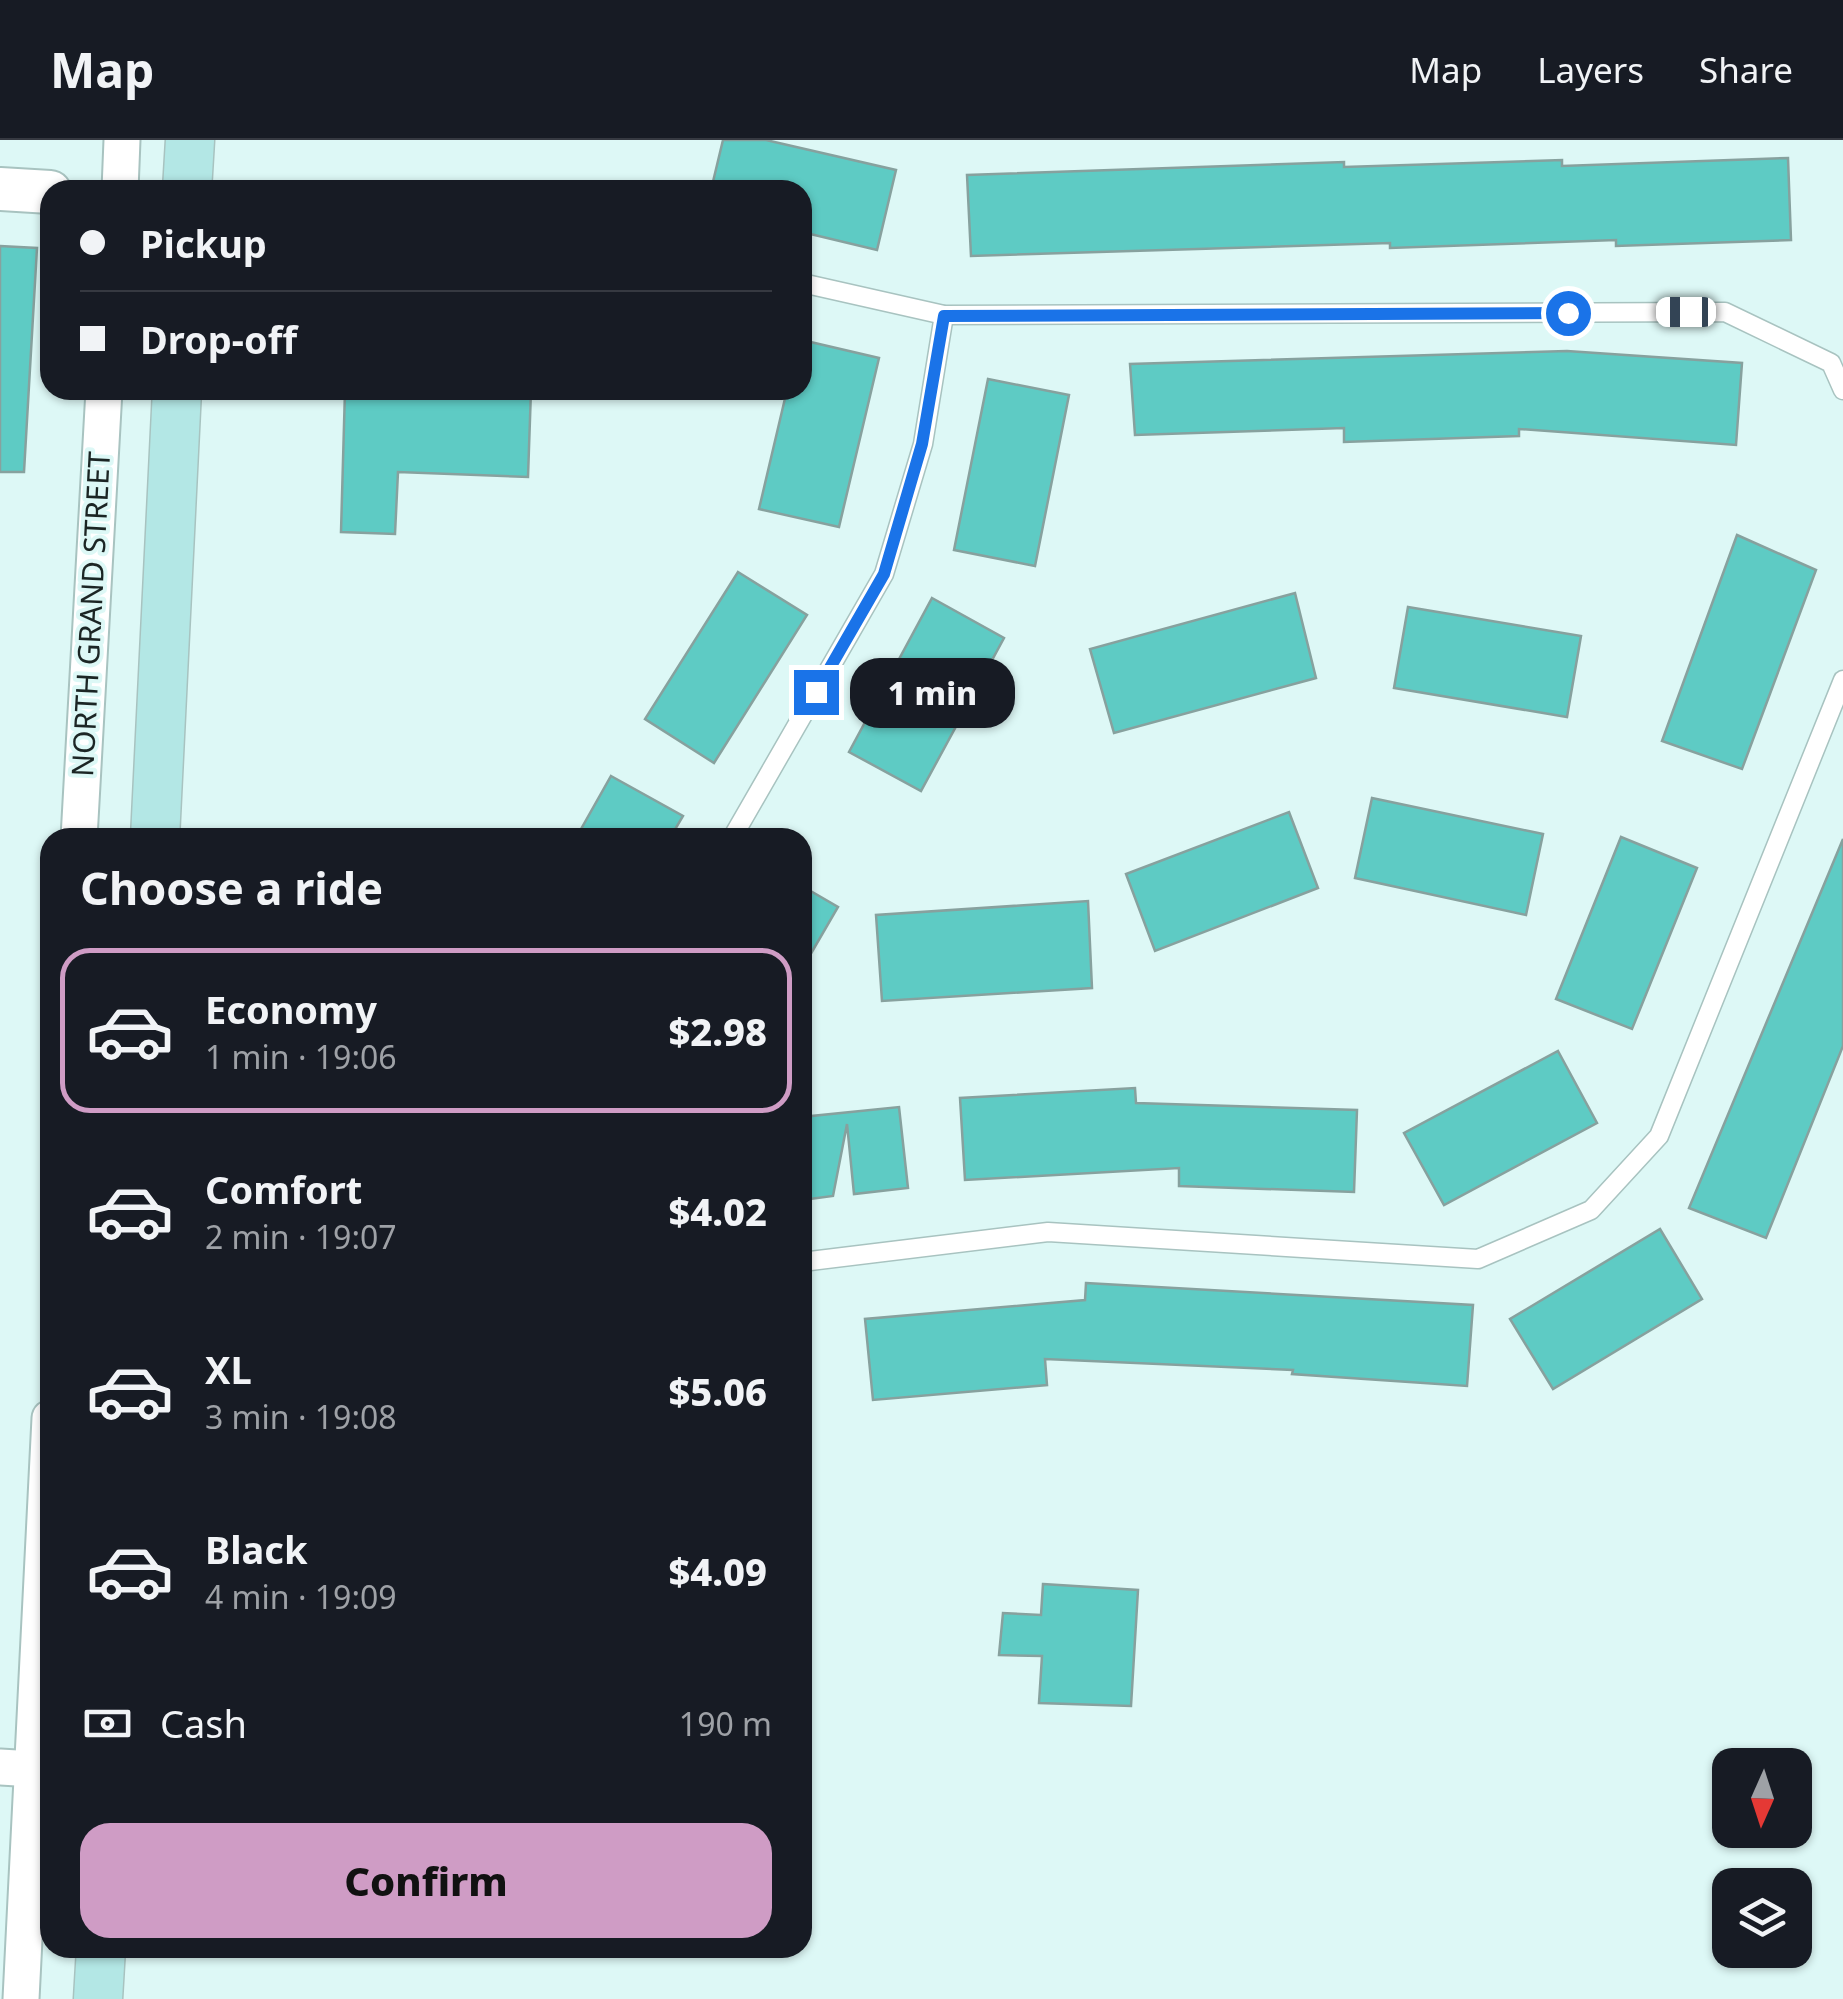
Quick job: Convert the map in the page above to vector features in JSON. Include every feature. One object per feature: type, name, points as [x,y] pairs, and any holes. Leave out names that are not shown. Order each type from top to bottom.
[{"type":"main road","points":[[187,180],[190,140]]},
{"type":"main road","points":[[155,828],[176,400]]},
{"type":"main road","points":[[98,1999],[100,1958]]},
{"type":"street","points":[[120,180],[122,140]]},
{"type":"street","points":[[0,190],[40,192]]},
{"type":"street","name":"NORTH GRAND STREET","points":[[80,828],[103,400]]},
{"type":"street","points":[[20,1999],[40,1578]]},
{"type":"lane","points":[[812,286],[944,316],[1724,312],[1830,363],[1843,390]]},
{"type":"lane","points":[[738,828],[884,574],[922,444],[944,316]]},
{"type":"lane","points":[[812,1261],[1048,1232],[1478,1259],[1592,1210],[1659,1136],[1843,680]]},
{"type":"building","points":[[723,140],[766,140],[896,170],[877,250],[812,234],[812,180],[713,180]]},
{"type":"building","points":[[1788,158],[1791,240],[1616,246],[1616,240],[1390,248],[1390,243],[971,256],[967,175],[1344,162],[1344,167],[1562,160],[1562,166]]},
{"type":"building","points":[[0,246],[37,248],[24,472],[0,472]]},
{"type":"building","points":[[812,342],[879,358],[839,527],[759,509],[785,400],[812,400]]},
{"type":"building","points":[[1567,351],[1742,363],[1736,445],[1519,429],[1519,436],[1344,442],[1344,428],[1135,435],[1130,364]]},
{"type":"building","points":[[988,379],[1069,395],[1035,566],[954,550]]},
{"type":"building","points":[[345,400],[531,400],[528,477],[398,472],[395,534],[341,532]]},
{"type":"building","points":[[1737,535],[1816,570],[1742,769],[1662,741]]},
{"type":"building","points":[[738,572],[807,615],[714,763],[645,719]]},
{"type":"building","points":[[1295,593],[1316,678],[1114,733],[1090,649]]},
{"type":"building","points":[[932,598],[1004,638],[921,791],[849,752]]},
{"type":"building","points":[[1408,607],[1581,636],[1567,717],[1394,688]]},
{"type":"building","points":[[611,776],[683,816],[676,828],[582,828]]},
{"type":"building","points":[[1372,798],[1543,834],[1526,915],[1355,878]]},
{"type":"building","points":[[1289,812],[1318,888],[1155,951],[1126,874]]},
{"type":"building","points":[[1621,837],[1697,868],[1632,1029],[1556,999]]},
{"type":"building","points":[[1843,839],[1843,1046],[1766,1238],[1689,1208]]},
{"type":"building","points":[[812,892],[838,907],[812,952]]},
{"type":"building","points":[[1088,901],[1092,988],[882,1001],[876,915]]},
{"type":"building","points":[[1558,1051],[1597,1123],[1444,1205],[1404,1133]]},
{"type":"building","points":[[1135,1088],[1136,1103],[1357,1110],[1354,1192],[1179,1186],[1179,1168],[965,1180],[960,1098]]},
{"type":"building","points":[[899,1107],[908,1188],[854,1194],[847,1124],[833,1196],[812,1199],[812,1116]]},
{"type":"building","points":[[1660,1229],[1702,1299],[1553,1389],[1510,1319]]},
{"type":"building","points":[[1086,1283],[1473,1305],[1467,1386],[1292,1374],[1293,1370],[1045,1359],[1047,1385],[873,1400],[865,1319],[1085,1300]]},
{"type":"building","points":[[1043,1584],[1138,1590],[1131,1706],[1039,1703],[1042,1656],[999,1655],[1003,1613],[1041,1615]]},
{"type":"route","points":[[816,692],[884,574],[922,444],[944,316],[1568,313]]}]
